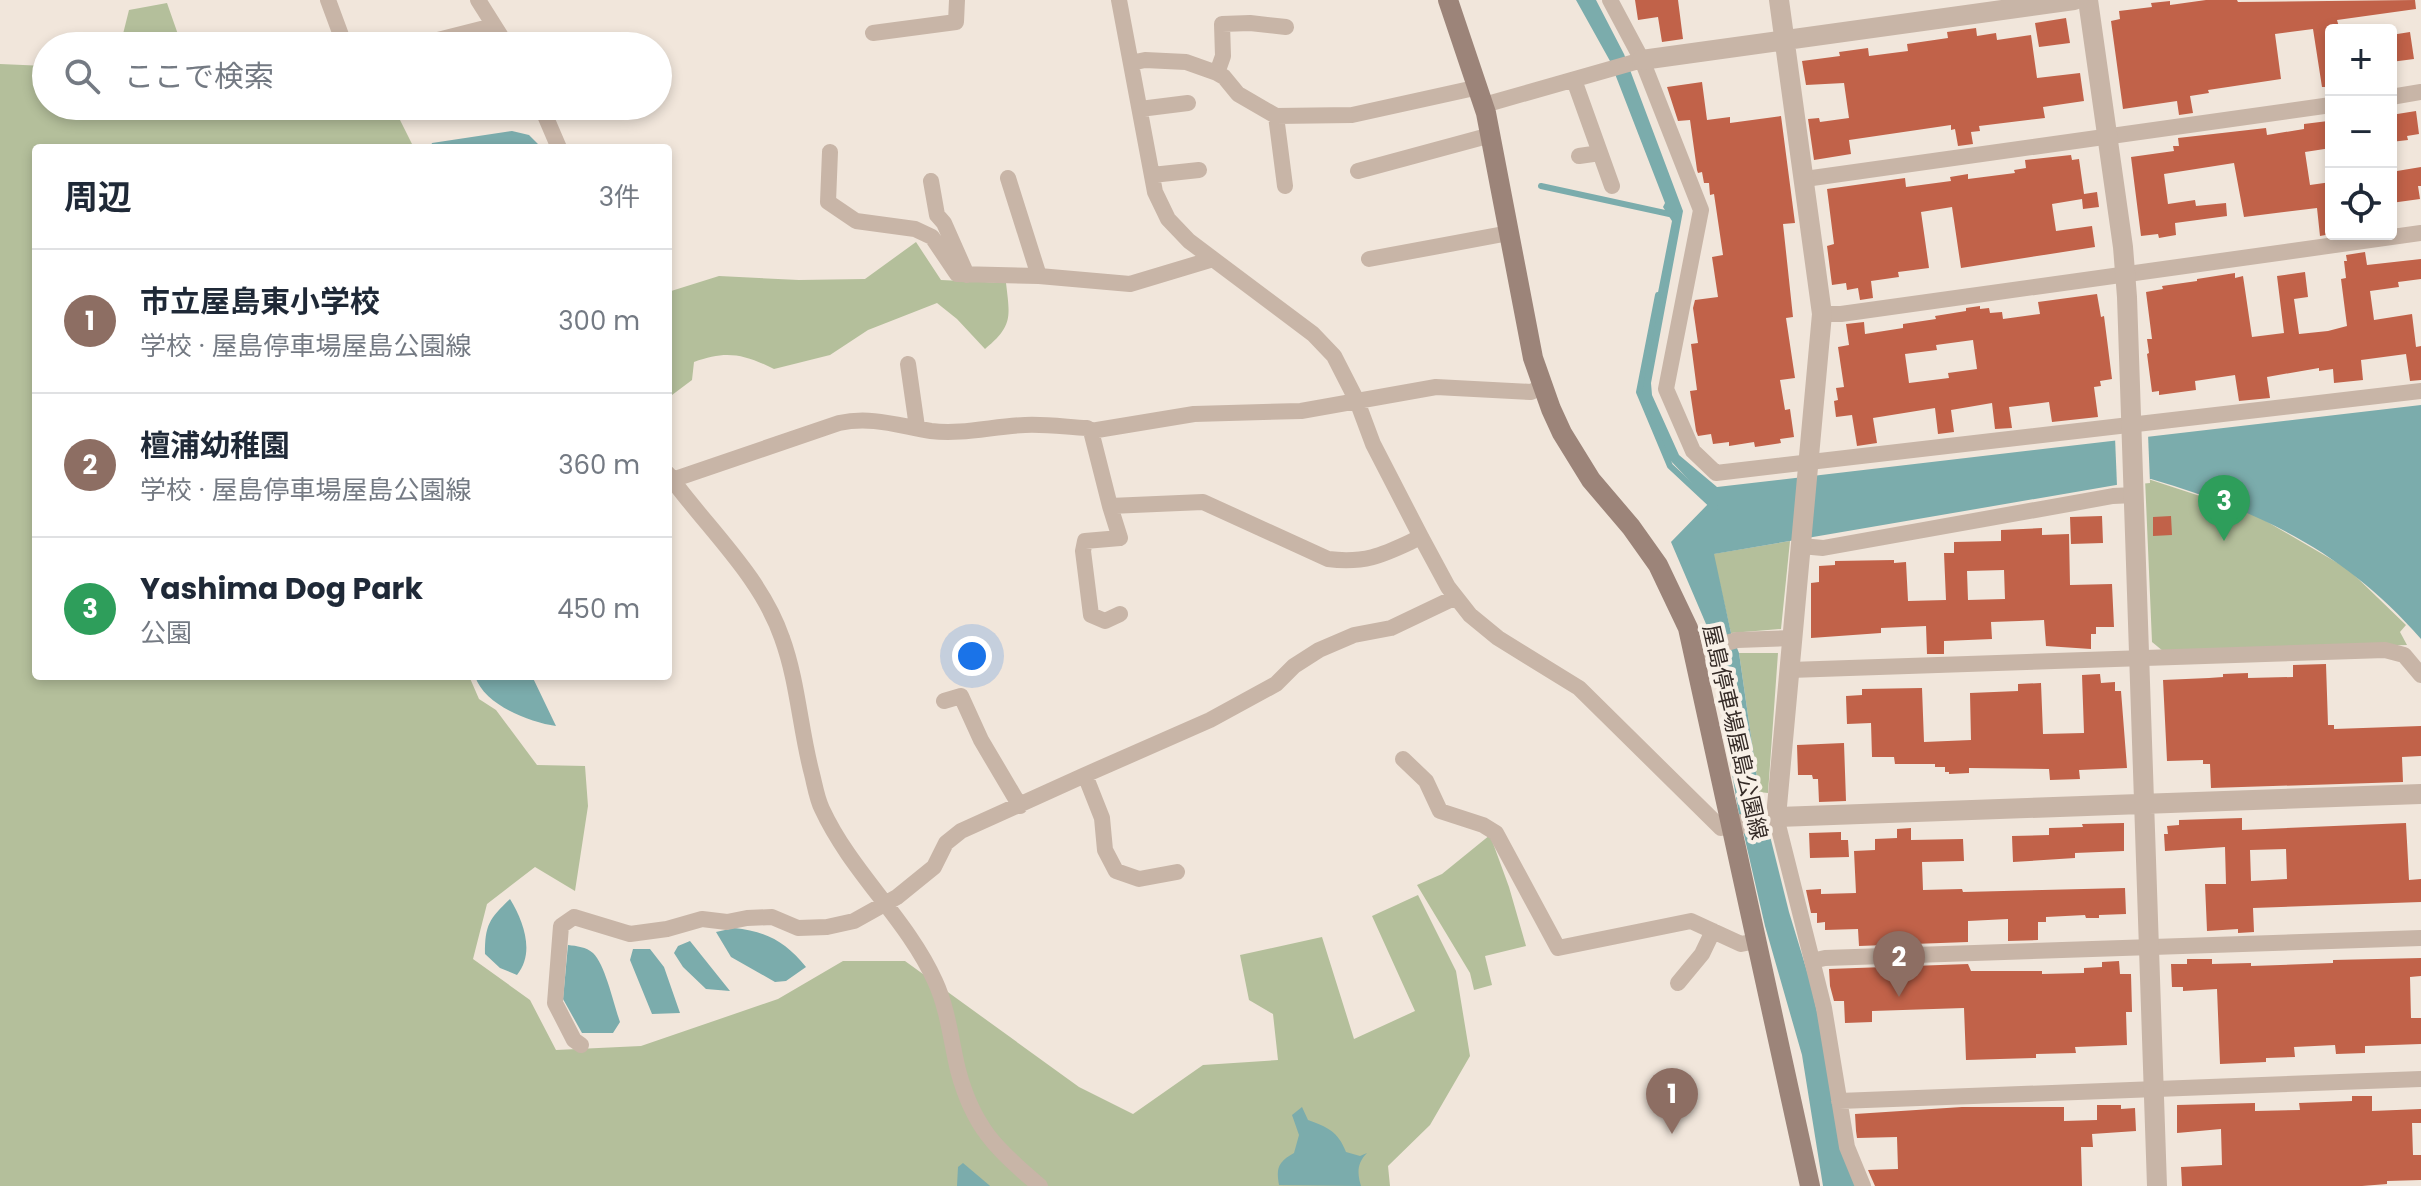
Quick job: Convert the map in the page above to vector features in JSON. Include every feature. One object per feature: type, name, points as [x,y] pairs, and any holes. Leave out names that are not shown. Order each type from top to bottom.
[{"type":"main road","name":"屋島停車場屋島公園線","points":[[1448,0],[1482,96],[1530,344],[1542,387],[1576,457],[1658,565],[1703,650],[1732,826],[1810,1186]]},
{"type":"street","points":[[328,0],[340,32]]},
{"type":"street","points":[[478,0],[497,32]]},
{"type":"street","points":[[873,33],[956,22],[957,0]]},
{"type":"street","points":[[1119,0],[1155,192],[1168,219],[1189,241],[1324,344],[1341,368],[1373,444],[1421,537],[1470,615],[1498,638],[1579,688],[1721,828],[1776,817],[2421,794]]},
{"type":"street","points":[[1610,0],[1701,210],[1666,389],[1693,451],[1716,473],[1808,469],[2421,391]]},
{"type":"street","points":[[1779,0],[1822,314],[1776,817],[1826,1018],[1847,1147],[1863,1186]]},
{"type":"street","points":[[1131,63],[1145,60],[1186,62],[1217,73],[1238,94],[1276,116],[1352,115],[1574,80],[1636,62],[2074,0]]},
{"type":"street","points":[[2088,0],[2125,274],[2157,1186]]},
{"type":"street","points":[[1217,73],[1223,56],[1222,24],[1286,27]]},
{"type":"street","points":[[469,32],[493,26]]},
{"type":"street","points":[[1574,80],[1612,186]]},
{"type":"street","points":[[2397,96],[2421,92]]},
{"type":"street","points":[[1140,109],[1188,103]]},
{"type":"street","points":[[1805,179],[2325,106]]},
{"type":"street","points":[[1276,116],[1285,186]]},
{"type":"street","points":[[547,120],[557,144]]},
{"type":"street","points":[[1358,171],[1491,135]]},
{"type":"street","points":[[830,152],[828,202],[856,221],[915,229],[932,237],[957,274],[1039,276],[1130,284],[1213,259]]},
{"type":"street","points":[[1579,156],[1600,153]]},
{"type":"street","points":[[1152,175],[1199,170]]},
{"type":"street","points":[[1008,178],[1039,276]]},
{"type":"street","points":[[931,181],[937,215],[944,223],[967,275]]},
{"type":"street","points":[[1369,259],[1509,233]]},
{"type":"street","points":[[1822,314],[1841,314],[2421,233]]},
{"type":"street","points":[[908,364],[917,427]]},
{"type":"street","points":[[672,476],[849,421],[876,420],[932,431],[972,431],[1025,425],[1087,428],[1091,431],[1194,414],[1289,412],[1436,387],[1531,392],[1542,387]]},
{"type":"street","points":[[1091,431],[1120,538],[1085,541],[1083,551],[1091,615],[1105,621],[1120,614]]},
{"type":"street","points":[[672,480],[766,602],[790,664],[806,752],[821,807],[840,841],[936,982],[959,1073],[973,1112],[989,1140],[1040,1186]]},
{"type":"street","points":[[1802,542],[1823,548],[2134,490]]},
{"type":"street","points":[[1110,506],[1203,502],[1328,559],[1350,562],[1383,556],[1421,537]]},
{"type":"street","points":[[581,1045],[574,1040],[555,1003],[561,926],[574,917],[630,934],[667,929],[702,919],[727,922],[772,917],[798,928],[827,927],[854,921],[897,897],[934,867],[946,843],[961,831],[1210,720],[1276,684],[1294,666],[1319,650],[1354,635],[1391,628],[1456,597]]},
{"type":"street","points":[[1703,650],[1737,640],[1793,638]]},
{"type":"street","points":[[1790,670],[2385,650],[2404,655],[2421,675]]},
{"type":"street","points":[[944,701],[961,696],[981,740],[1020,806]]},
{"type":"street","points":[[1403,759],[1426,781],[1440,811],[1483,825],[1496,833],[1558,948],[1691,921],[1741,944],[1756,941]]},
{"type":"street","points":[[1085,775],[1102,818],[1105,850],[1116,871],[1139,879],[1177,872]]},
{"type":"street","points":[[1678,983],[1702,954],[1713,931]]},
{"type":"street","points":[[1812,961],[1825,958],[2421,938]]},
{"type":"street","points":[[1839,1101],[2421,1079]]},
{"type":"green space","points":[[167,3],[177,32],[124,32],[129,10]]},
{"type":"green space","points":[[0,64],[32,65],[32,120],[400,120],[412,144],[32,144],[32,680],[471,680],[479,699],[496,710],[537,765],[585,766],[588,806],[575,891],[535,867],[487,904],[473,959],[530,1000],[556,1050],[641,1046],[778,999],[843,961],[905,961],[1079,1087],[1133,1114],[1203,1065],[1278,1060],[1273,1014],[1249,1000],[1240,955],[1322,937],[1354,1039],[1415,1011],[1372,916],[1418,895],[1456,971],[1470,1056],[1430,1125],[1388,1166],[1390,1186],[0,1186]]},
{"type":"green space","points":[[916,242],[941,280],[1006,283],[1008,320],[1001,334],[985,349],[937,303],[868,330],[830,355],[774,369],[735,355],[694,362],[692,380],[672,395],[672,291],[719,276],[865,279]]},
{"type":"green space","points":[[2145,478],[2252,513],[2348,569],[2406,625],[2400,632],[2407,645],[2163,651],[2152,642]]},
{"type":"green space","points":[[1790,541],[1781,629],[1731,633],[1713,554]]},
{"type":"green space","points":[[1739,653],[1778,653],[1768,793],[1759,792]]},
{"type":"green space","points":[[1490,835],[1526,946],[1485,956],[1492,985],[1474,990],[1470,973],[1417,885],[1442,874]]},
{"type":"water","points":[[1576,0],[1596,0],[1624,54],[1683,211],[1651,383],[1652,395],[1679,455],[1717,487],[2421,405],[2421,639],[2362,582],[2298,538],[2228,505],[2151,479],[1714,554],[1731,633],[1739,653],[1759,792],[1810,981],[1857,1186],[1823,1186],[1802,1055],[1765,926],[1738,809],[1727,743],[1724,680],[1709,631],[1671,542],[1710,502],[1668,458],[1642,395],[1641,379],[1672,221],[1663,207],[1665,203],[1610,61]]},
{"type":"water","points":[[512,131],[529,135],[538,144],[432,144]]},
{"type":"water","points":[[477,680],[534,680],[556,726],[533,721],[497,704]]},
{"type":"water","points":[[510,899],[526,937],[525,957],[517,975],[500,968],[485,954],[490,923]]},
{"type":"water","points":[[734,928],[774,939],[806,967],[786,981],[775,982],[731,957],[716,932]]},
{"type":"water","points":[[690,941],[730,991],[706,989],[683,967],[674,953],[678,946]]},
{"type":"water","points":[[568,945],[590,951],[597,958],[620,1022],[613,1033],[582,1033],[563,999]]},
{"type":"water","points":[[633,949],[650,949],[664,967],[680,1013],[652,1014],[630,960]]},
{"type":"water","points":[[1302,1107],[1308,1120],[1331,1131],[1346,1152],[1360,1156],[1367,1153],[1359,1168],[1361,1186],[1279,1185],[1279,1166],[1294,1153],[1299,1135],[1292,1115]]},
{"type":"water","points":[[963,1163],[990,1186],[957,1186],[958,1167]]},
{"type":"pier","points":[[2148,434],[2150,483],[2117,486],[2115,437]]},
{"type":"building","points":[[1635,0],[1678,0],[1683,39],[1662,42],[1658,17],[1638,20]]},
{"type":"building","points":[[2206,0],[2415,0],[2416,9],[2325,24],[2325,87],[2322,87],[2313,29],[2275,34],[2281,79],[2208,90],[2209,93],[2190,96],[2193,113],[2179,115],[2177,101],[2123,109],[2111,21],[2120,19],[2119,11],[2152,7],[2151,3],[2170,1],[2170,5]]},
{"type":"building","points":[[2066,18],[2070,43],[2039,47],[2035,23]]},
{"type":"building","points":[[1976,28],[1977,36],[1996,33],[1997,40],[2031,35],[2037,78],[2080,73],[2084,101],[2043,107],[2045,118],[1979,126],[1980,131],[1971,132],[1973,144],[1958,146],[1955,129],[1951,130],[1951,125],[1849,140],[1851,154],[1814,160],[1808,119],[1819,118],[1820,122],[1849,118],[1844,83],[1806,85],[1802,61],[1840,56],[1839,52],[1868,48],[1869,56],[1908,51],[1907,44],[1948,38],[1947,32]]},
{"type":"building","points":[[2410,32],[2414,59],[2397,61],[2397,34]]},
{"type":"building","points":[[1702,82],[1707,120],[1730,117],[1730,123],[1781,116],[1795,223],[1783,224],[1793,317],[1786,318],[1795,378],[1780,380],[1785,410],[1790,409],[1794,437],[1780,439],[1781,443],[1755,447],[1754,442],[1729,446],[1729,442],[1713,444],[1711,434],[1698,436],[1696,431],[1690,391],[1697,390],[1691,344],[1698,343],[1693,308],[1695,300],[1718,297],[1712,257],[1723,255],[1714,194],[1710,195],[1709,183],[1704,183],[1702,172],[1698,173],[1697,170],[1690,120],[1678,121],[1667,87]]},
{"type":"building","points":[[2416,111],[2419,134],[2397,141],[2397,114]]},
{"type":"building","points":[[2325,121],[2325,149],[2305,152],[2310,185],[2325,183],[2325,235],[2320,236],[2317,208],[2244,217],[2234,163],[2164,174],[2168,204],[2195,200],[2196,206],[2226,203],[2227,216],[2175,223],[2176,235],[2159,238],[2158,234],[2141,236],[2131,157],[2174,151],[2173,146],[2179,146],[2178,138],[2266,128],[2267,135],[2304,129],[2304,124]]},
{"type":"building","points":[[2071,155],[2072,160],[2079,159],[2084,194],[2097,192],[2099,207],[2083,209],[2082,199],[2052,204],[2056,231],[2092,226],[2095,247],[1961,268],[1952,207],[1921,212],[1929,268],[1898,272],[1899,277],[1871,281],[1873,298],[1860,300],[1858,288],[1847,290],[1846,283],[1832,285],[1827,246],[1834,244],[1827,189],[1905,178],[1906,187],[1951,181],[1950,177],[1968,174],[1968,179],[2015,173],[2014,170],[2026,168],[2025,160]]},
{"type":"building","points":[[2421,167],[2421,186],[2418,186],[2420,199],[2397,202],[2397,171]]},
{"type":"building","points":[[2365,252],[2367,265],[2421,259],[2421,279],[2398,282],[2399,287],[2370,291],[2374,320],[2412,314],[2416,347],[2421,346],[2421,380],[2410,381],[2406,354],[2361,360],[2363,380],[2334,383],[2333,369],[2319,371],[2319,368],[2267,377],[2270,398],[2239,401],[2235,375],[2195,381],[2196,390],[2159,395],[2159,391],[2152,392],[2147,339],[2152,339],[2146,292],[2163,289],[2162,286],[2235,273],[2235,278],[2243,276],[2252,337],[2284,333],[2277,276],[2305,272],[2308,297],[2294,299],[2299,334],[2328,331],[2347,326],[2341,279],[2346,278],[2346,255]]},
{"type":"building","points":[[2097,294],[2101,317],[2104,316],[2112,379],[2100,381],[2101,386],[2094,387],[2098,417],[2052,422],[2049,402],[2009,407],[2012,428],[1995,429],[1992,403],[1951,410],[1954,432],[1938,434],[1935,408],[1873,418],[1877,443],[1857,446],[1852,415],[1836,417],[1836,388],[1844,387],[1838,347],[1849,345],[1846,324],[1864,322],[1865,334],[1903,328],[1903,324],[1936,319],[1935,316],[1980,306],[1980,309],[1989,308],[1990,313],[2002,312],[2003,319],[2040,314],[2038,302]],"holes":[[[1973,340],[1977,369],[1948,373],[1949,378],[1909,383],[1905,354],[1937,350],[1936,345]]]},
{"type":"building","points":[[2102,516],[2103,543],[2071,544],[2070,517]]},
{"type":"building","points":[[2171,516],[2172,535],[2153,536],[2153,517]]},
{"type":"building","points":[[2042,528],[2042,535],[2069,534],[2070,585],[2112,584],[2114,627],[2096,627],[2096,634],[2091,634],[2091,649],[2046,646],[2044,620],[1991,622],[1992,639],[1944,641],[1944,654],[1927,654],[1926,626],[1881,628],[1881,633],[1811,638],[1811,583],[1819,582],[1819,566],[1835,565],[1835,561],[1906,562],[1908,601],[1946,600],[1944,553],[1954,553],[1954,542],[2001,541],[2001,530]],"holes":[[[2004,570],[2005,599],[1968,600],[1967,571]]]},
{"type":"building","points":[[2326,664],[2328,725],[2334,725],[2334,729],[2421,726],[2421,756],[2402,757],[2403,782],[2211,788],[2210,764],[2203,764],[2203,760],[2167,761],[2163,680],[2248,673],[2248,678],[2293,677],[2293,665]]},
{"type":"building","points":[[2100,674],[2101,683],[2115,682],[2115,691],[2121,691],[2127,768],[2079,770],[2080,779],[2050,780],[2049,769],[1969,768],[1969,773],[1949,774],[1945,772],[1945,767],[1935,767],[1935,764],[1895,764],[1894,757],[1872,757],[1871,723],[1847,724],[1846,696],[1862,695],[1862,689],[1922,688],[1924,742],[1971,740],[1970,693],[2018,691],[2018,684],[2041,683],[2043,734],[2084,733],[2082,675]]},
{"type":"building","points":[[1844,743],[1846,801],[1819,802],[1818,779],[1813,779],[1812,775],[1798,775],[1797,745]]},
{"type":"building","points":[[2242,818],[2242,830],[2406,823],[2409,880],[2421,879],[2421,902],[2253,908],[2254,932],[2238,933],[2238,929],[2207,931],[2205,884],[2226,884],[2225,847],[2165,851],[2167,826],[2179,825],[2179,820]],"holes":[[[2286,849],[2287,879],[2251,881],[2250,850]]]},
{"type":"building","points":[[2124,823],[2124,851],[2075,853],[2075,858],[2013,862],[2012,836],[2049,835],[2049,828],[2083,827],[2082,824]]},
{"type":"building","points":[[1911,828],[1911,840],[1963,839],[1964,861],[1922,862],[1923,890],[2125,888],[2126,914],[2099,915],[2099,918],[2086,918],[2085,915],[2046,917],[2046,922],[2038,922],[2038,940],[2008,941],[2008,919],[1968,921],[1968,942],[1859,946],[1858,929],[1825,930],[1825,922],[1817,923],[1817,913],[1811,913],[1806,890],[1821,889],[1821,894],[1856,893],[1854,851],[1875,850],[1875,839],[1897,838],[1897,829]]},
{"type":"building","points":[[1841,832],[1841,840],[1848,840],[1849,857],[1810,858],[1809,833]]},
{"type":"building","points":[[2421,958],[2421,976],[2410,977],[2411,1018],[2421,1018],[2421,1044],[2365,1046],[2365,1053],[2336,1054],[2335,1045],[2294,1047],[2295,1057],[2220,1064],[2217,989],[2183,991],[2183,987],[2172,987],[2171,964],[2187,964],[2187,959],[2212,959],[2212,964],[2251,963],[2251,966]]},
{"type":"building","points":[[2119,961],[2120,974],[2131,974],[2132,1012],[2126,1012],[2127,1045],[2075,1047],[2076,1053],[2036,1054],[2036,1058],[1966,1060],[1964,1008],[1872,1011],[1872,1022],[1845,1023],[1844,1001],[1834,1001],[1829,969],[1968,964],[1971,971],[2084,973],[2084,968],[2102,967],[2102,962]]},
{"type":"building","points":[[2352,1096],[2372,1096],[2372,1111],[2421,1109],[2421,1123],[2412,1123],[2413,1155],[2421,1155],[2421,1180],[2387,1181],[2387,1184],[2362,1186],[2182,1186],[2181,1167],[2222,1165],[2221,1129],[2177,1133],[2177,1105],[2255,1103],[2255,1111],[2300,1110],[2299,1103],[2352,1101]]},
{"type":"building","points":[[2097,1105],[2135,1108],[2136,1131],[2092,1134],[2093,1147],[2081,1147],[2082,1186],[1875,1186],[1868,1170],[1898,1169],[1897,1137],[1857,1138],[1856,1131],[1855,1114],[1962,1107],[2064,1107],[2064,1121],[2097,1120]]},
{"type":"waterway","points":[[1541,186],[1674,215]]},
{"type":"waterway","points":[[1658,295],[1639,392],[1670,466],[1715,508]]},
{"type":"place","name":"Yashima Dog Park","points":[[2224,541]]},
{"type":"place","name":"檀浦幼稚園","points":[[1899,997]]},
{"type":"place","name":"市立屋島東小学校","points":[[1672,1134]]}]
